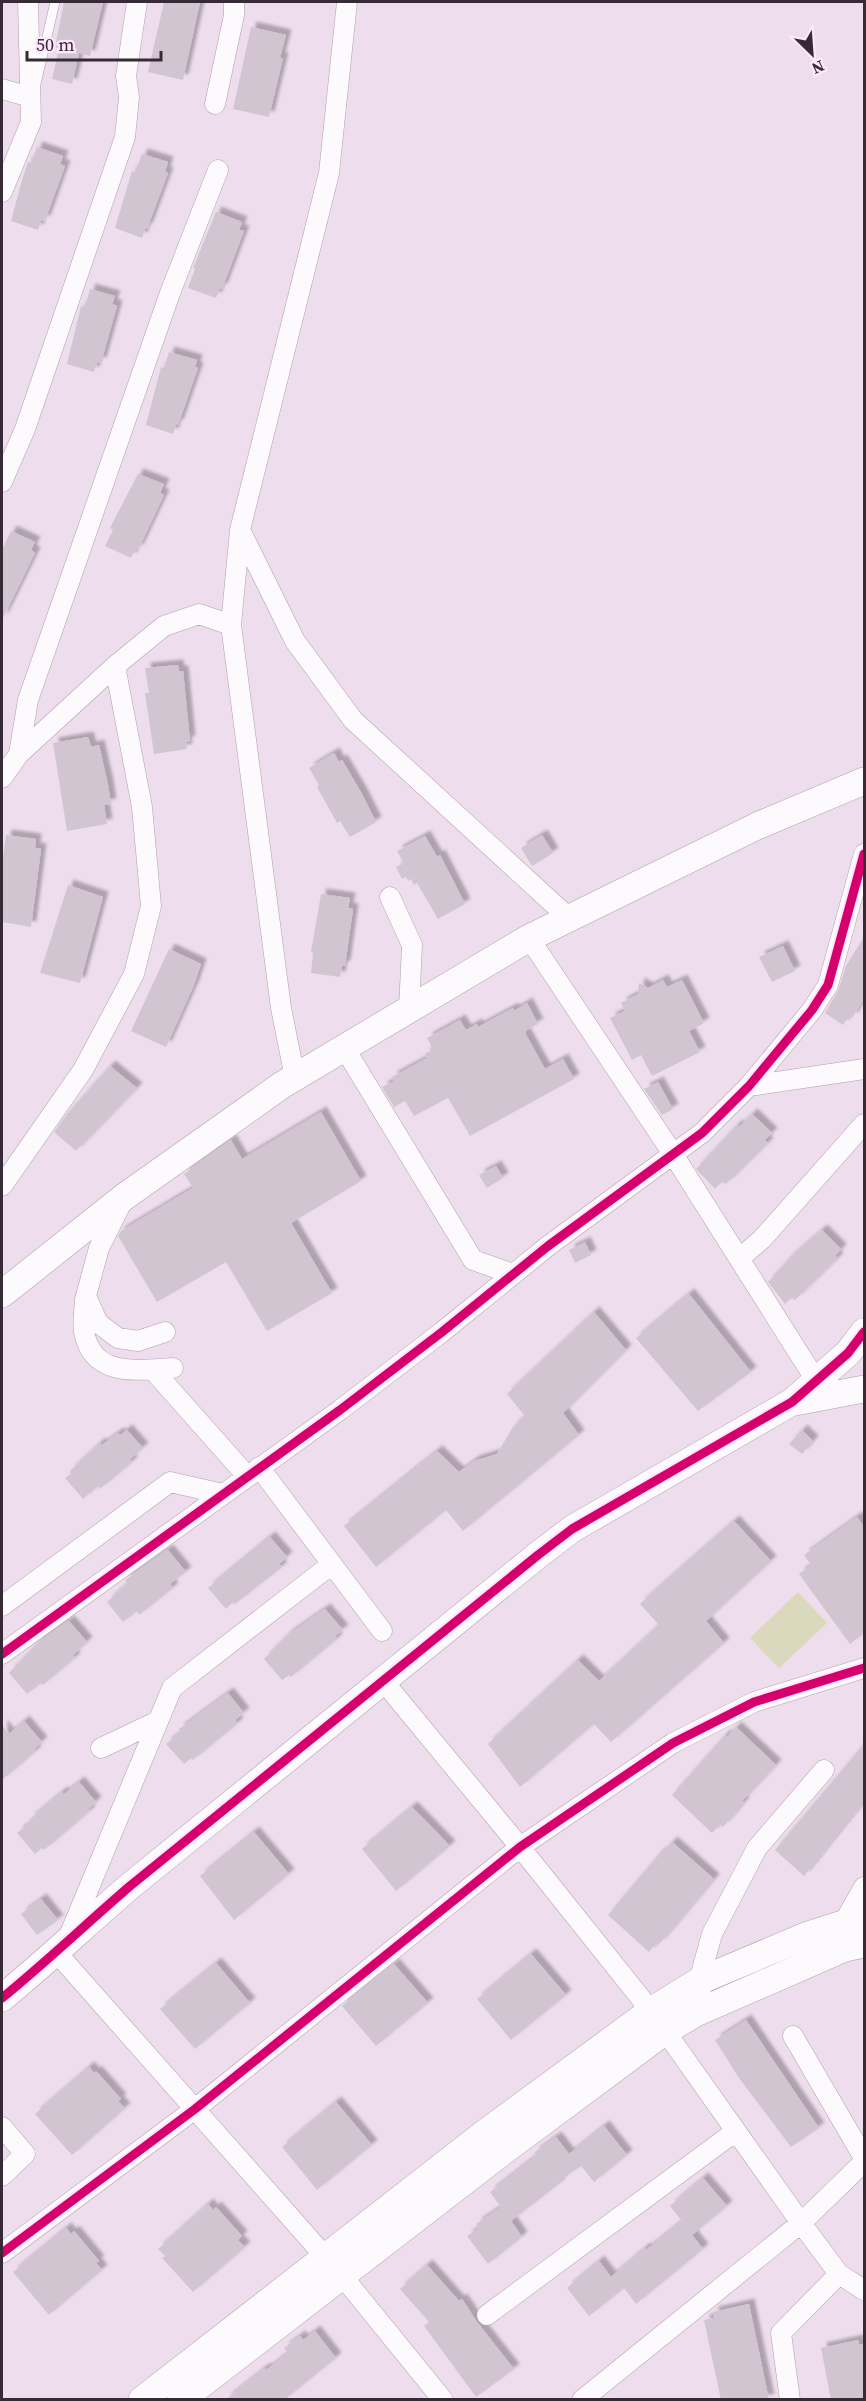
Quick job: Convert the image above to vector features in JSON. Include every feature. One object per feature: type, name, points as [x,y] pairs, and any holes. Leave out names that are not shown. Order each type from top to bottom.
[{"type":"street","points":[[2,192],[31,122],[28,2]]},
{"type":"street","points":[[2,482],[25,429],[125,137],[129,98],[126,76],[137,2]]},
{"type":"street","points":[[215,104],[234,15],[234,2]]},
{"type":"street","points":[[295,1078],[281,1008],[231,625],[240,530],[329,173],[347,2]]},
{"type":"street","points":[[2,89],[30,98]]},
{"type":"street","points":[[19,754],[28,700],[170,293],[218,170]]},
{"type":"street","points":[[240,530],[295,641],[353,720],[569,918]]},
{"type":"street","points":[[2,778],[19,754],[115,666],[164,626],[199,614],[231,625]]},
{"type":"street","points":[[2,1186],[83,1070],[134,974],[151,906],[142,807],[115,666]]},
{"type":"street","points":[[2,1294],[124,1197],[295,1078],[529,938],[757,826],[864,782]]},
{"type":"street","points":[[2,1654],[423,1346],[513,1274],[702,1133],[749,1086],[812,1010],[828,985],[864,854]]},
{"type":"street","points":[[390,897],[412,945],[409,1010]]},
{"type":"street","points":[[529,938],[673,1154],[817,1382]]},
{"type":"street","points":[[345,1049],[473,1260],[513,1274]]},
{"type":"street","points":[[749,1086],[864,1069]]},
{"type":"street","points":[[739,1259],[762,1239],[864,1124]]},
{"type":"street","points":[[124,1197],[99,1248],[86,1296],[83,1331],[93,1356],[115,1369],[173,1368]]},
{"type":"street","points":[[86,1296],[98,1323],[118,1338],[138,1341],[165,1332]]},
{"type":"street","points":[[2,1998],[140,1879],[572,1529],[792,1402],[848,1353],[864,1332]]},
{"type":"street","points":[[153,1370],[253,1472],[332,1564],[382,1631]]},
{"type":"street","points":[[792,1402],[864,1389]]},
{"type":"street","points":[[2,1606],[171,1482],[223,1494]]},
{"type":"street","points":[[62,1946],[172,1688],[332,1564]]},
{"type":"street","points":[[2,2253],[195,2109],[520,1847],[673,1743],[754,1702],[864,1668]]},
{"type":"street","points":[[384,1682],[520,1847],[658,2022],[839,2274],[864,2290]]},
{"type":"street","points":[[101,1748],[158,1721]]},
{"type":"street","points":[[706,2009],[699,1981],[712,1934],[757,1848],[824,1770]]},
{"type":"street","points":[[854,1933],[864,1887]]},
{"type":"street","points":[[658,2022],[706,2009],[854,1933]]},
{"type":"street","points":[[164,2396],[335,2267],[493,2143],[658,2022],[699,1981],[854,1933]]},
{"type":"street","points":[[62,1946],[195,2109],[335,2267],[443,2400]]},
{"type":"street","points":[[793,2036],[864,2158]]},
{"type":"street","points":[[2,2127],[25,2154],[2,2176]]},
{"type":"street","points":[[487,2314],[736,2131]]},
{"type":"street","points":[[582,2400],[801,2223],[864,2162]]},
{"type":"street","points":[[790,2400],[781,2333],[839,2274]]},
{"type":"lane","points":[[30,98],[39,78],[55,2]]},
{"type":"shaded area","points":[[798,1592],[827,1623],[779,1668],[750,1638]]},
{"type":"building","points":[[64,2],[103,2],[90,56],[79,53],[72,84],[52,79],[59,48],[55,47]]},
{"type":"building","points":[[164,2],[200,2],[183,80],[148,72]]},
{"type":"building","points":[[251,27],[286,35],[269,117],[233,109]]},
{"type":"building","points":[[37,147],[63,156],[60,164],[65,166],[45,221],[41,220],[38,230],[11,221],[28,162],[31,163]]},
{"type":"building","points":[[142,154],[168,162],[165,172],[168,173],[142,238],[115,228],[132,171],[135,172]]},
{"type":"building","points":[[216,212],[242,222],[239,230],[244,231],[222,289],[220,288],[216,298],[188,288],[195,269],[193,268]]},
{"type":"building","points":[[90,289],[115,296],[112,304],[117,306],[101,363],[97,362],[94,372],[67,364],[81,306],[85,307]]},
{"type":"building","points":[[169,352],[197,360],[195,367],[198,368],[173,434],[146,425],[161,367],[164,368]]},
{"type":"building","points":[[138,474],[164,484],[160,493],[164,495],[138,550],[135,549],[131,558],[105,546],[113,530],[110,528]]},
{"type":"building","points":[[11,531],[35,542],[31,550],[35,553],[2,620],[2,550]]},
{"type":"building","points":[[178,665],[179,671],[183,671],[190,741],[186,742],[187,749],[154,754],[145,693],[149,693],[145,668]]},
{"type":"building","points":[[88,737],[91,747],[99,745],[108,785],[111,804],[104,805],[107,824],[67,831],[53,743]]},
{"type":"building","points":[[334,753],[339,762],[342,760],[376,822],[350,837],[340,821],[337,823],[309,768]]},
{"type":"building","points":[[6,835],[36,839],[35,848],[41,849],[31,927],[2,922],[2,865]]},
{"type":"building","points":[[542,835],[553,853],[532,866],[521,848]]},
{"type":"building","points":[[425,836],[437,857],[440,855],[465,904],[438,919],[417,883],[414,885],[411,879],[408,881],[406,877],[402,879],[396,867],[404,863],[397,851]]},
{"type":"building","points":[[68,885],[103,897],[80,983],[40,973]]},
{"type":"building","points":[[321,894],[350,898],[348,908],[353,909],[345,966],[342,966],[340,977],[311,973],[313,953],[311,952]]},
{"type":"building","points":[[864,937],[864,999],[852,1018],[849,1016],[843,1025],[825,1013],[838,991],[846,966]]},
{"type":"building","points":[[783,946],[795,971],[772,982],[759,957]]},
{"type":"building","points":[[169,949],[201,964],[166,1047],[131,1031]]},
{"type":"building","points":[[663,980],[667,987],[682,980],[704,1023],[689,1031],[700,1052],[652,1076],[641,1055],[632,1060],[610,1018],[625,1011],[621,1003],[638,994],[639,983],[648,988]]},
{"type":"building","points":[[527,1003],[538,1024],[525,1033],[545,1069],[563,1059],[574,1079],[470,1136],[448,1098],[414,1116],[405,1101],[394,1107],[382,1087],[394,1081],[392,1077],[427,1058],[425,1054],[433,1049],[427,1038],[460,1020],[466,1030],[477,1024],[478,1027]]},
{"type":"building","points":[[110,1066],[137,1088],[76,1151],[54,1132]]},
{"type":"building","points":[[658,1082],[673,1109],[662,1115],[644,1089]]},
{"type":"building","points":[[321,1112],[361,1181],[291,1223],[332,1293],[267,1331],[226,1262],[157,1302],[118,1236],[121,1231],[193,1188],[184,1174],[231,1140],[242,1159]]},
{"type":"building","points":[[752,1114],[772,1133],[765,1140],[768,1143],[726,1184],[722,1181],[715,1189],[696,1169],[737,1125],[739,1127]]},
{"type":"building","points":[[496,1166],[503,1178],[487,1188],[479,1175]]},
{"type":"building","points":[[822,1230],[841,1249],[835,1256],[838,1258],[795,1300],[792,1297],[785,1304],[768,1282],[790,1258]]},
{"type":"building","points":[[585,1242],[591,1255],[575,1263],[569,1250]]},
{"type":"building","points":[[689,1294],[751,1372],[698,1411],[636,1338]]},
{"type":"building","points":[[594,1312],[626,1350],[563,1413],[579,1435],[463,1531],[446,1510],[376,1567],[344,1526],[437,1451],[459,1472],[474,1461],[497,1454],[513,1427],[525,1416],[507,1394]]},
{"type":"building","points":[[127,1430],[143,1448],[130,1459],[132,1462],[100,1489],[98,1486],[83,1499],[65,1478],[100,1443],[102,1445],[118,1433],[120,1435]]},
{"type":"building","points":[[802,1430],[813,1441],[802,1454],[789,1444]]},
{"type":"building","points":[[857,1517],[864,1527],[864,1633],[850,1644],[799,1574],[811,1565],[804,1555]]},
{"type":"building","points":[[734,1521],[771,1561],[706,1621],[724,1643],[611,1742],[594,1724],[520,1787],[488,1744],[578,1660],[599,1681],[659,1625],[640,1604]]},
{"type":"building","points":[[270,1537],[287,1557],[279,1564],[282,1567],[226,1609],[208,1588]]},
{"type":"building","points":[[168,1550],[186,1572],[170,1584],[173,1588],[139,1615],[137,1611],[123,1622],[107,1602],[128,1583],[125,1580]]},
{"type":"building","points":[[325,1609],[343,1630],[335,1636],[337,1639],[291,1677],[289,1675],[282,1680],[264,1659],[289,1634]]},
{"type":"building","points":[[69,1621],[87,1642],[73,1655],[75,1658],[43,1685],[41,1683],[27,1694],[9,1673],[39,1642]]},
{"type":"building","points":[[228,1693],[244,1713],[235,1720],[238,1723],[193,1760],[191,1758],[184,1764],[166,1744],[181,1732],[179,1729]]},
{"type":"building","points":[[24,1721],[42,1742],[34,1749],[36,1751],[2,1780],[2,1725],[9,1734]]},
{"type":"building","points":[[736,1727],[776,1765],[742,1801],[744,1802],[723,1827],[720,1825],[712,1833],[672,1795],[725,1735],[727,1737]]},
{"type":"building","points":[[864,1744],[864,1801],[804,1876],[775,1850]]},
{"type":"building","points":[[79,1782],[96,1802],[88,1809],[90,1811],[44,1850],[42,1848],[35,1854],[17,1833],[62,1792],[64,1794]]},
{"type":"building","points":[[412,1807],[450,1846],[396,1891],[362,1849]]},
{"type":"building","points":[[254,1832],[289,1874],[234,1920],[200,1876]]},
{"type":"building","points":[[672,1842],[714,1879],[659,1944],[657,1942],[649,1952],[608,1915]]},
{"type":"building","points":[[41,1899],[58,1920],[37,1935],[21,1914]]},
{"type":"building","points":[[531,1954],[566,1995],[511,2040],[477,1999]]},
{"type":"building","points":[[216,1963],[250,2003],[195,2049],[160,2009]]},
{"type":"building","points":[[394,1964],[428,2003],[376,2046],[342,2006]]},
{"type":"building","points":[[746,2020],[819,2128],[791,2147],[739,2078],[715,2040]]},
{"type":"building","points":[[89,2067],[94,2073],[96,2071],[121,2099],[118,2101],[125,2108],[72,2155],[35,2114]]},
{"type":"building","points":[[336,2102],[372,2145],[317,2190],[282,2147]]},
{"type":"building","points":[[604,2126],[627,2155],[594,2182],[581,2166],[559,2181],[560,2183],[511,2221],[522,2237],[488,2264],[467,2236],[479,2228],[476,2224],[501,2207],[490,2192],[556,2137],[569,2154]]},
{"type":"building","points":[[703,2178],[727,2206],[692,2235],[703,2249],[636,2304],[624,2288],[589,2316],[567,2288],[599,2261],[611,2277],[682,2221],[670,2206]]},
{"type":"building","points":[[208,2204],[213,2210],[216,2207],[242,2236],[238,2240],[245,2247],[193,2292],[162,2258],[165,2256],[158,2249]]},
{"type":"building","points":[[66,2228],[71,2234],[74,2231],[99,2261],[96,2263],[102,2270],[49,2315],[13,2272]]},
{"type":"building","points":[[427,2265],[459,2301],[462,2299],[514,2369],[476,2397],[424,2326],[429,2322],[400,2289]]},
{"type":"building","points":[[749,2304],[769,2400],[721,2400],[704,2320],[714,2318],[713,2312]]},
{"type":"building","points":[[315,2331],[336,2358],[284,2400],[225,2400],[288,2353],[284,2348],[300,2336],[303,2340]]},
{"type":"building","points":[[858,2340],[859,2345],[864,2344],[864,2400],[831,2400],[821,2348]]},
{"type":"cycle path","points":[[2,1654],[340,1410],[442,1332],[548,1246],[702,1133],[749,1086],[812,1010],[828,985],[864,854]]},
{"type":"cycle path","points":[[2,1998],[130,1886],[538,1555],[572,1529],[792,1402],[848,1353],[864,1332]]},
{"type":"cycle path","points":[[2,2253],[195,2109],[520,1847],[673,1743],[754,1702],[864,1668]]}]
